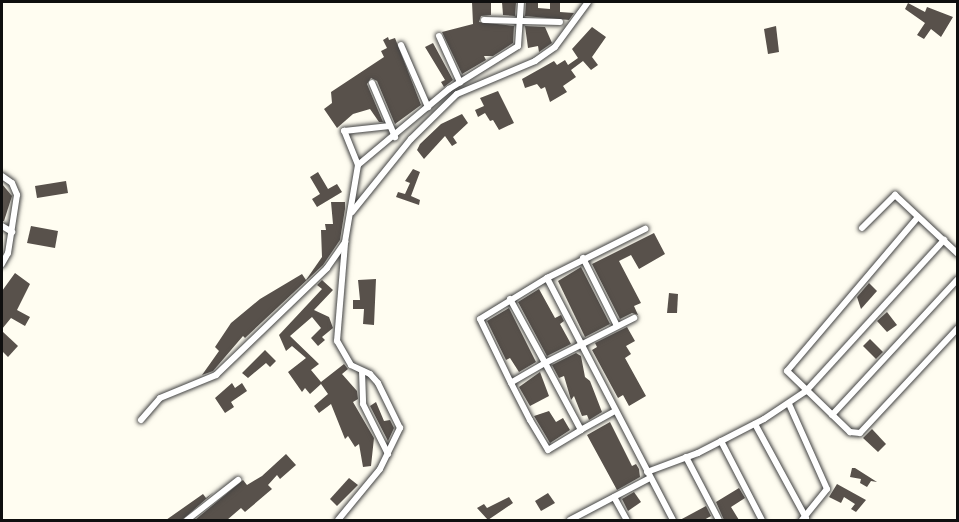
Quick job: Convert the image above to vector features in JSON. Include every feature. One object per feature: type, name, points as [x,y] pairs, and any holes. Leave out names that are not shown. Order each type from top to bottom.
[{"type":"street","points":[[358,165],[460,82],[518,46],[521,2]]},
{"type":"street","points":[[351,212],[420,128],[457,94],[535,61],[555,47],[588,2]]},
{"type":"street","points":[[484,20],[560,22]]},
{"type":"street","points":[[439,36],[460,82]]},
{"type":"street","points":[[401,45],[428,107]]},
{"type":"street","points":[[372,83],[395,137]]},
{"type":"street","points":[[338,520],[388,454],[400,427],[378,383],[348,362],[337,341],[345,242],[358,165],[344,131],[390,126]]},
{"type":"street","points":[[2,176],[16,188],[12,232],[2,264]]},
{"type":"street","points":[[862,228],[895,195],[957,254]]},
{"type":"street","points":[[918,217],[788,366],[790,375],[850,432],[860,433],[957,328]]},
{"type":"street","points":[[2,226],[12,232]]},
{"type":"street","points":[[615,411],[546,448],[480,319],[510,299],[583,258],[645,228]]},
{"type":"street","points":[[570,520],[649,475],[722,441],[789,404],[806,391],[944,240]]},
{"type":"street","points":[[141,420],[160,398],[221,371],[319,276],[345,242]]},
{"type":"street","points":[[583,258],[617,326]]},
{"type":"street","points":[[547,278],[673,520]]},
{"type":"street","points":[[832,415],[957,279]]},
{"type":"street","points":[[510,299],[581,430]]},
{"type":"street","points":[[511,383],[634,318]]},
{"type":"street","points":[[362,371],[363,404],[388,454]]},
{"type":"street","points":[[755,424],[804,519],[825,496],[826,482],[789,404]]},
{"type":"street","points":[[722,441],[762,520]]},
{"type":"street","points":[[686,457],[719,520]]},
{"type":"street","points":[[187,520],[238,480]]},
{"type":"street","points":[[614,497],[627,520]]},
{"type":"building","points":[[472,2],[491,2],[491,15],[481,16],[479,22],[514,26],[513,43],[493,56],[484,56],[486,60],[462,74],[442,32],[473,24]]},
{"type":"building","points":[[502,2],[516,2],[515,16],[503,15]]},
{"type":"building","points":[[526,2],[538,2],[538,8],[550,9],[550,2],[560,2],[560,12],[574,13],[569,20],[525,16]]},
{"type":"building","points":[[908,3],[925,12],[927,7],[953,17],[941,37],[931,29],[924,39],[917,35],[925,23],[905,9]]},
{"type":"building","points":[[525,26],[545,27],[552,43],[539,52],[538,46],[528,48]]},
{"type":"building","points":[[776,26],[779,52],[768,54],[764,29]]},
{"type":"building","points":[[592,27],[606,37],[592,57],[598,65],[591,70],[583,61],[571,70],[576,77],[563,86],[567,92],[550,102],[545,87],[541,89],[537,84],[525,88],[522,79],[554,61],[557,65],[565,60],[568,65],[578,58],[572,49]]},
{"type":"building","points":[[388,37],[389,40],[395,38],[421,105],[395,124],[377,81],[371,78],[367,84],[383,122],[379,122],[370,109],[353,114],[337,128],[324,109],[332,103],[331,92],[384,57],[381,51],[387,48],[383,40]]},
{"type":"building","points":[[433,43],[453,80],[444,87],[441,82],[445,80],[425,47]]},
{"type":"building","points":[[498,91],[514,123],[499,130],[485,113],[478,117],[475,110],[484,106],[480,98]]},
{"type":"building","points":[[462,114],[468,123],[453,137],[457,143],[452,146],[445,136],[424,159],[417,150],[420,144],[441,124]]},
{"type":"building","points":[[413,169],[420,172],[411,196],[420,200],[419,205],[396,197],[398,192],[405,194],[410,183],[405,181]]},
{"type":"building","points":[[318,172],[328,189],[337,184],[342,192],[317,207],[312,199],[320,194],[310,177]]},
{"type":"building","points":[[66,181],[68,193],[37,198],[35,186]]},
{"type":"building","points":[[2,184],[12,196],[4,221],[2,221]]},
{"type":"building","points":[[331,202],[345,202],[345,209],[340,240],[323,265],[245,338],[243,336],[213,371],[202,375],[219,351],[215,347],[231,323],[260,299],[302,274],[306,280],[322,257],[321,230],[326,230],[325,224],[333,224]]},
{"type":"building","points":[[31,226],[58,231],[55,248],[27,243]]},
{"type":"building","points":[[654,233],[665,254],[639,269],[631,255],[619,261],[641,303],[634,306],[638,315],[632,313],[620,319],[592,264]]},
{"type":"building","points":[[581,267],[610,324],[585,337],[558,281]]},
{"type":"building","points":[[15,273],[30,284],[17,310],[30,317],[25,326],[11,318],[2,329],[2,291]]},
{"type":"building","points":[[376,279],[374,325],[363,324],[364,309],[353,309],[353,300],[360,300],[358,280]]},
{"type":"building","points":[[322,280],[333,290],[314,310],[329,317],[333,328],[322,337],[325,340],[318,346],[311,338],[321,328],[312,317],[290,336],[319,364],[311,370],[321,382],[344,364],[348,369],[342,374],[357,391],[358,399],[353,402],[374,438],[371,466],[363,467],[359,444],[355,447],[348,436],[345,439],[331,404],[319,413],[314,406],[328,394],[321,384],[310,394],[305,388],[302,392],[288,372],[306,358],[292,346],[286,351],[279,335],[322,289],[317,285]]},
{"type":"building","points":[[869,283],[877,291],[861,309],[857,297]]},
{"type":"building","points":[[539,289],[555,318],[561,315],[564,321],[560,324],[571,344],[547,356],[518,302]]},
{"type":"building","points":[[669,293],[678,294],[677,313],[667,313]]},
{"type":"building","points":[[509,308],[536,362],[519,372],[510,358],[506,360],[487,321]]},
{"type":"building","points":[[887,312],[897,325],[887,332],[877,321]]},
{"type":"building","points":[[627,327],[635,341],[626,346],[631,354],[625,358],[646,396],[629,406],[623,395],[618,398],[592,350],[597,347],[595,343]]},
{"type":"building","points":[[2,331],[18,346],[8,357],[2,351]]},
{"type":"building","points":[[870,339],[883,352],[876,359],[863,346]]},
{"type":"building","points":[[265,350],[276,361],[270,367],[266,363],[248,378],[242,373]]},
{"type":"building","points":[[576,353],[581,356],[585,377],[590,381],[602,412],[589,420],[587,415],[582,416],[574,396],[571,400],[564,376],[559,378],[552,365]]},
{"type":"building","points":[[540,372],[549,396],[530,406],[519,387]]},
{"type":"building","points":[[232,383],[235,388],[242,383],[247,391],[231,402],[234,407],[225,413],[215,398]]},
{"type":"building","points":[[376,402],[384,421],[390,420],[394,428],[388,441],[370,406]]},
{"type":"building","points":[[549,411],[556,422],[563,418],[570,430],[550,443],[534,416]]},
{"type":"building","points":[[610,422],[632,466],[636,464],[639,469],[640,477],[617,490],[587,435]]},
{"type":"building","points":[[872,429],[886,444],[878,452],[863,438]]},
{"type":"building","points":[[286,454],[296,465],[280,479],[277,475],[268,485],[272,489],[245,512],[241,508],[227,520],[195,520],[243,480],[247,485],[262,476]]},
{"type":"building","points":[[852,468],[877,482],[871,481],[867,487],[860,483],[861,479],[850,477]]},
{"type":"building","points":[[349,478],[358,485],[337,506],[330,499]]},
{"type":"building","points":[[837,484],[866,500],[856,512],[851,509],[855,504],[844,497],[841,503],[829,497]]},
{"type":"building","points":[[739,488],[745,498],[731,507],[739,520],[724,520],[716,502]]},
{"type":"building","points":[[214,492],[182,520],[166,520],[203,494],[206,498]]},
{"type":"building","points":[[634,492],[641,502],[628,511],[622,499]]},
{"type":"building","points":[[548,493],[555,503],[541,511],[535,501]]},
{"type":"building","points":[[509,497],[513,503],[488,520],[477,508],[484,504],[487,508]]},
{"type":"building","points":[[706,506],[711,516],[704,520],[680,520]]}]
